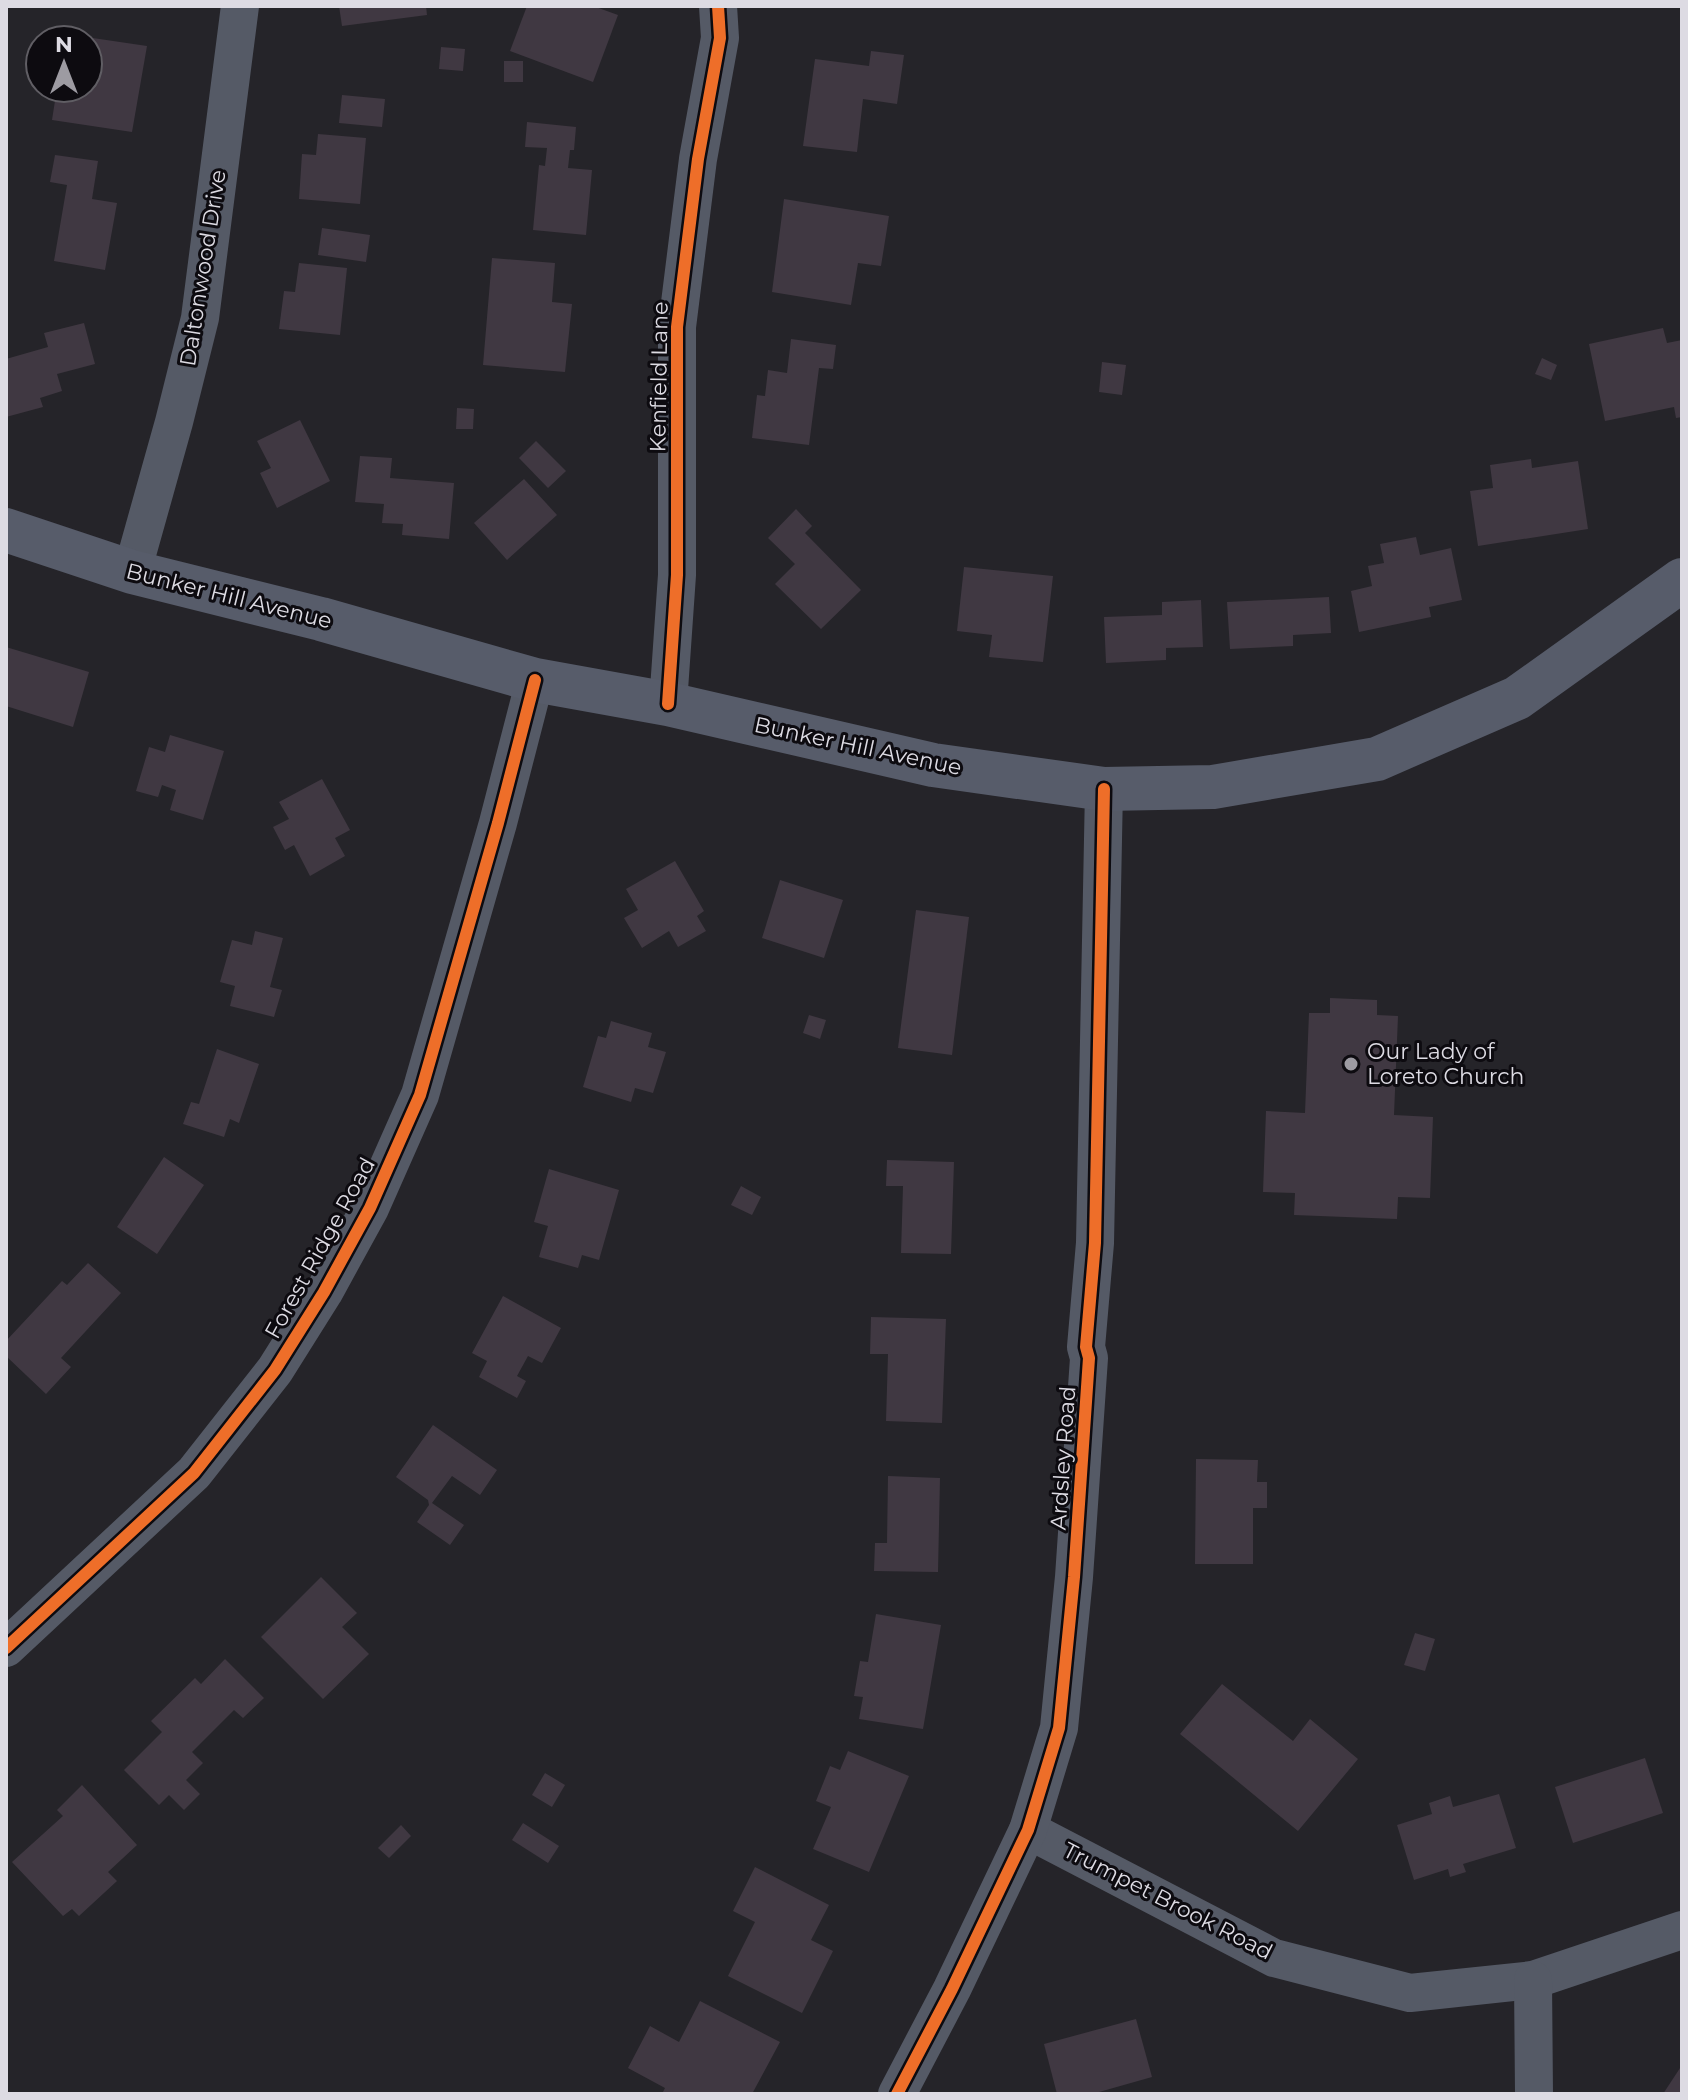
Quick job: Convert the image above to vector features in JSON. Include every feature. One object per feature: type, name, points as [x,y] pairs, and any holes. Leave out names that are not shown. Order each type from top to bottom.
[{"type":"main road","name":"Bunker Hill Avenue","points":[[6,530],[132,572],[321,619],[535,680],[668,704],[933,765],[1104,789],[1213,787],[1377,759],[1517,698],[1682,580]]},
{"type":"street","name":"Daltonwood Drive","points":[[132,572],[200,318],[240,6]]},
{"type":"street","name":"Kenfield Lane","points":[[668,704],[677,575],[677,327],[698,159],[720,38],[718,6]]},
{"type":"street","name":"Forest Ridge Road","points":[[6,1648],[194,1473],[275,1370],[324,1292],[370,1208],[420,1095],[498,823],[535,680]]},
{"type":"street","name":"Ardsley Road","points":[[897,2094],[952,1989],[1028,1830],[1059,1728],[1074,1577],[1089,1358],[1086,1347],[1095,1243],[1104,789]]},
{"type":"street","name":"Trumpet Brook Road","points":[[1028,1830],[1274,1958],[1410,1993],[1533,1980],[1682,1930]]},
{"type":"street","points":[[1533,1980],[1534,2094]]},
{"type":"building","points":[[339,6],[426,6],[427,15],[342,26]]},
{"type":"building","points":[[527,6],[593,6],[618,15],[593,82],[510,51]]},
{"type":"building","points":[[104,40],[147,46],[132,132],[52,120],[54,104],[104,104]]},
{"type":"building","points":[[441,47],[465,49],[463,71],[439,69]]},
{"type":"building","points":[[871,51],[904,55],[897,104],[863,99],[857,152],[803,146],[815,59],[869,66]]},
{"type":"building","points":[[504,61],[523,61],[523,82],[504,82]]},
{"type":"building","points":[[342,95],[385,99],[382,127],[339,123]]},
{"type":"building","points":[[527,122],[576,127],[574,150],[570,150],[568,168],[592,170],[586,235],[533,230],[539,165],[545,166],[547,148],[525,147]]},
{"type":"building","points":[[318,134],[366,138],[360,204],[299,199],[302,154],[316,155]]},
{"type":"building","points":[[55,155],[98,161],[92,199],[117,203],[105,270],[54,261],[67,185],[50,182]]},
{"type":"building","points":[[784,199],[889,216],[881,266],[858,263],[851,305],[772,292]]},
{"type":"building","points":[[322,228],[370,235],[366,262],[318,255]]},
{"type":"building","points":[[492,258],[555,263],[552,302],[572,304],[565,372],[483,365]]},
{"type":"building","points":[[299,263],[347,268],[340,335],[279,329],[284,291],[295,292]]},
{"type":"building","points":[[84,323],[95,364],[57,374],[62,391],[40,398],[43,407],[6,417],[6,359],[48,347],[44,333]]},
{"type":"building","points":[[1663,328],[1667,343],[1682,340],[1682,417],[1676,418],[1674,407],[1605,421],[1589,344]]},
{"type":"building","points":[[791,339],[836,345],[833,369],[819,368],[809,445],[752,438],[757,395],[765,396],[768,370],[787,373]]},
{"type":"building","points":[[1542,358],[1557,365],[1551,380],[1535,374]]},
{"type":"building","points":[[1102,362],[1126,365],[1122,395],[1099,392]]},
{"type":"building","points":[[457,408],[474,409],[473,429],[456,429]]},
{"type":"building","points":[[300,420],[330,481],[277,508],[260,473],[271,468],[257,441]]},
{"type":"building","points":[[536,441],[566,471],[548,488],[519,458]]},
{"type":"building","points":[[360,456],[392,458],[390,478],[454,483],[449,539],[402,535],[403,524],[382,523],[384,504],[355,502]]},
{"type":"building","points":[[1531,459],[1532,468],[1578,461],[1588,529],[1478,546],[1470,491],[1493,488],[1490,465]]},
{"type":"building","points":[[524,479],[557,515],[507,560],[474,523]]},
{"type":"building","points":[[796,509],[812,526],[805,533],[861,590],[821,629],[775,584],[795,564],[768,538]]},
{"type":"building","points":[[1416,537],[1420,555],[1451,548],[1462,600],[1429,607],[1431,617],[1359,632],[1351,591],[1372,586],[1368,566],[1384,563],[1380,544]]},
{"type":"building","points":[[964,567],[1053,576],[1043,662],[989,657],[992,635],[957,631]]},
{"type":"building","points":[[1329,597],[1331,633],[1293,635],[1293,646],[1230,649],[1227,602]]},
{"type":"building","points":[[1201,600],[1203,647],[1166,648],[1166,660],[1106,663],[1104,617],[1162,615],[1162,602]]},
{"type":"building","points":[[6,647],[89,672],[73,727],[6,706]]},
{"type":"building","points":[[170,735],[224,751],[203,820],[170,810],[176,790],[162,785],[158,797],[136,791],[149,747],[165,752]]},
{"type":"building","points":[[322,779],[350,830],[335,838],[345,856],[310,876],[294,845],[285,850],[273,827],[289,819],[279,802]]},
{"type":"building","points":[[675,861],[704,911],[697,916],[706,931],[678,947],[669,931],[642,948],[624,918],[638,910],[626,889]]},
{"type":"building","points":[[780,880],[843,900],[824,958],[762,938]]},
{"type":"building","points":[[916,910],[969,917],[952,1055],[898,1048]]},
{"type":"building","points":[[255,931],[283,938],[270,987],[282,990],[274,1017],[230,1006],[235,986],[220,982],[232,940],[252,945]]},
{"type":"building","name":"Our Lady of Loreto Church","points":[[1330,998],[1377,1000],[1377,1015],[1398,1016],[1394,1115],[1433,1117],[1430,1198],[1398,1197],[1397,1219],[1294,1215],[1295,1193],[1263,1192],[1266,1111],[1305,1113],[1309,1013],[1330,1013]]},
{"type":"building","points":[[809,1015],[826,1020],[820,1039],[803,1033]]},
{"type":"building","points":[[611,1021],[652,1033],[648,1047],[666,1052],[653,1093],[635,1088],[631,1102],[583,1087],[598,1036],[606,1038]]},
{"type":"building","points":[[217,1049],[259,1064],[239,1123],[230,1119],[224,1137],[183,1124],[191,1102],[199,1104]]},
{"type":"building","points":[[164,1157],[204,1185],[157,1254],[117,1227]]},
{"type":"building","points":[[887,1160],[954,1162],[951,1254],[901,1253],[903,1186],[886,1186]]},
{"type":"building","points":[[549,1169],[619,1190],[599,1260],[582,1255],[578,1268],[539,1257],[548,1226],[534,1222]]},
{"type":"building","points":[[741,1186],[761,1197],[752,1215],[731,1205]]},
{"type":"building","points":[[88,1263],[121,1293],[61,1358],[71,1367],[46,1394],[6,1356],[6,1341],[62,1281],[67,1285]]},
{"type":"building","points":[[503,1296],[561,1328],[542,1363],[528,1356],[517,1376],[526,1381],[517,1398],[479,1377],[487,1361],[472,1353]]},
{"type":"building","points":[[871,1317],[946,1319],[942,1423],[886,1421],[888,1354],[870,1354]]},
{"type":"building","points":[[433,1425],[497,1470],[480,1495],[452,1476],[432,1503],[464,1525],[450,1545],[417,1522],[429,1505],[428,1500],[396,1477]]},
{"type":"building","points":[[1196,1459],[1258,1460],[1257,1482],[1267,1482],[1267,1508],[1253,1508],[1253,1564],[1195,1564]]},
{"type":"building","points":[[888,1476],[940,1478],[938,1572],[874,1571],[875,1543],[887,1543]]},
{"type":"building","points":[[321,1577],[357,1613],[342,1627],[369,1654],[323,1699],[261,1637]]},
{"type":"building","points":[[876,1614],[941,1625],[923,1729],[859,1719],[863,1697],[854,1696],[860,1661],[868,1662]]},
{"type":"building","points":[[1415,1633],[1435,1639],[1425,1671],[1404,1665]]},
{"type":"building","points":[[225,1659],[264,1698],[243,1718],[234,1710],[192,1752],[203,1763],[186,1780],[200,1794],[184,1810],[169,1795],[159,1805],[124,1770],[162,1732],[151,1721],[195,1678],[201,1684]]},
{"type":"building","points":[[1222,1684],[1293,1741],[1310,1719],[1358,1759],[1298,1831],[1180,1734]]},
{"type":"building","points":[[848,1751],[909,1776],[869,1872],[813,1849],[831,1807],[816,1801],[830,1766],[840,1770]]},
{"type":"building","points":[[1645,1758],[1663,1813],[1573,1843],[1555,1787]]},
{"type":"building","points":[[545,1773],[565,1785],[552,1807],[532,1795]]},
{"type":"building","points":[[82,1785],[137,1845],[108,1872],[117,1881],[79,1916],[72,1909],[63,1916],[12,1862],[63,1816],[57,1810]]},
{"type":"building","points":[[1499,1794],[1516,1848],[1463,1864],[1466,1872],[1450,1877],[1448,1869],[1414,1880],[1397,1825],[1432,1814],[1429,1803],[1450,1796],[1453,1807]]},
{"type":"building","points":[[523,1823],[559,1846],[548,1863],[512,1840]]},
{"type":"building","points":[[401,1825],[411,1836],[389,1858],[378,1848]]},
{"type":"building","points":[[755,1867],[829,1905],[811,1940],[833,1951],[802,2013],[728,1976],[755,1922],[733,1911]]},
{"type":"building","points":[[700,2001],[780,2042],[752,2094],[662,2094],[665,2088],[628,2068],[650,2026],[679,2042]]},
{"type":"building","points":[[1136,2019],[1152,2077],[1092,2094],[1057,2094],[1044,2044]]},
{"type":"building","points":[[1682,2065],[1682,2094],[1663,2094]]},
{"type":"cycle path","points":[[668,704],[677,575],[677,327],[698,159],[720,38],[718,6]]},
{"type":"cycle path","points":[[6,1648],[194,1473],[275,1370],[324,1292],[370,1208],[420,1095],[498,823],[535,680]]},
{"type":"cycle path","points":[[897,2094],[952,1989],[1028,1830],[1059,1728],[1074,1577],[1089,1358],[1086,1347],[1095,1243],[1104,789]]},
{"type":"place","name":"Our Lady of Loreto Church","points":[[1351,1064]]}]
